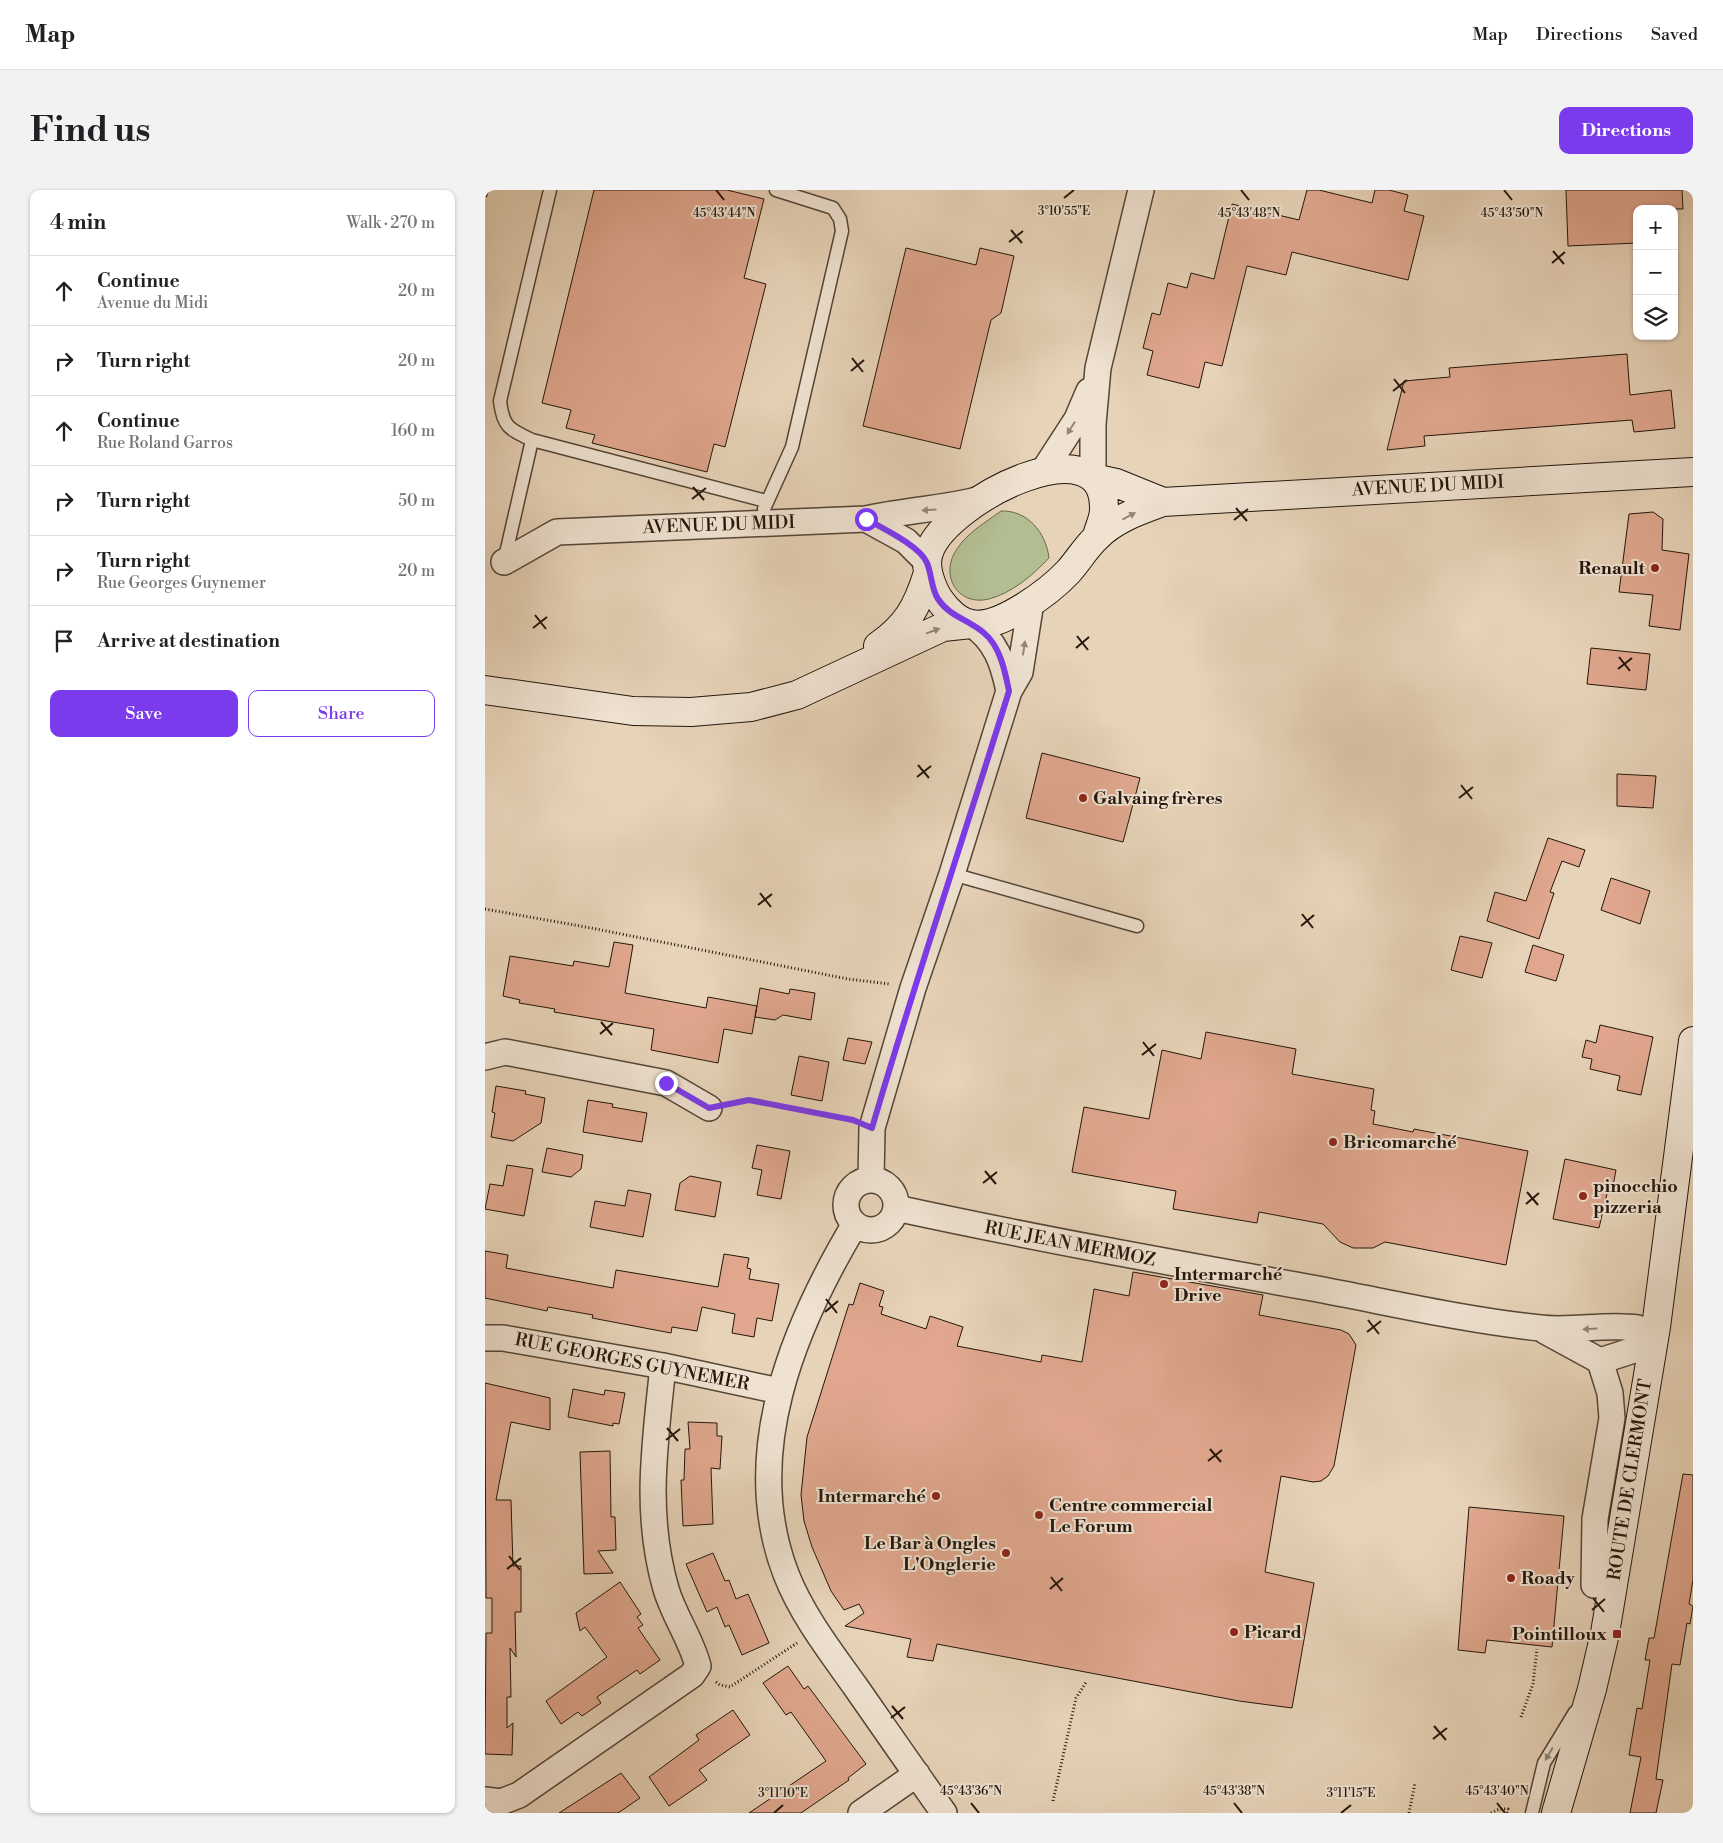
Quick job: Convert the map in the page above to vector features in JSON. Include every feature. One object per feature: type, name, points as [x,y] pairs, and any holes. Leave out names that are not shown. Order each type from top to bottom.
[{"type":"main road","points":[[485,690],[633,711],[691,712],[751,707],[797,695],[943,627],[1005,617],[1031,602],[1068,572],[1097,536],[1104,510],[1101,492],[1093,478],[1083,472],[1071,469],[1042,473],[1017,479],[977,500],[943,530],[929,552],[918,603],[908,619],[857,666]]},
{"type":"main road","name":"AVENUE DU MIDI","points":[[1097,536],[1133,514],[1163,502],[1693,472]]},
{"type":"main road","name":"AVENUE DU MIDI","points":[[1093,478],[1116,483],[1163,502]]},
{"type":"main road","points":[[927,568],[938,600],[956,617],[971,624]]},
{"type":"main road","name":"ROUTE DE CLERMONT","points":[[1556,1813],[1574,1754],[1605,1633],[1645,1339],[1693,1018]]},
{"type":"main road","name":"ROUTE DE CLERMONT","points":[[1574,1754],[1575,1712],[1594,1585],[1645,1339],[1693,1041]]},
{"type":"street","points":[[1093,478],[1093,424],[1098,368],[1141,190]]},
{"type":"street","points":[[1042,473],[1077,419],[1098,368]]},
{"type":"street","name":"AVENUE DU MIDI","points":[[504,562],[557,532],[763,512],[866,519],[901,512],[941,509],[977,500]]},
{"type":"street","points":[[866,519],[906,541],[927,568]]},
{"type":"street","points":[[871,1180],[872,1128],[913,988],[952,874],[1009,691],[1020,672],[1031,602]]},
{"type":"street","points":[[971,624],[984,633],[993,643],[1005,670],[1009,691]]},
{"type":"street","points":[[485,1057],[505,1052],[666,1083],[709,1108]]},
{"type":"street","points":[[871,1180],[881,1182],[889,1188],[895,1197],[896,1208],[892,1218],[885,1226],[875,1230],[864,1229],[855,1224],[847,1214],[846,1202],[850,1191],[859,1182],[871,1180]]},
{"type":"street","name":"RUE JEAN MERMOZ","points":[[896,1208],[1042,1240],[1541,1329],[1583,1330],[1626,1326],[1645,1339]]},
{"type":"street","points":[[855,1224],[825,1274],[794,1348],[779,1391],[769,1457],[771,1523],[786,1574],[815,1630],[944,1813]]},
{"type":"street","name":"RUE JEAN MERMOZ","points":[[1541,1329],[1600,1361]]},
{"type":"street","name":"RUE GEORGES GUYNEMER","points":[[485,1338],[503,1338],[663,1366],[779,1391]]},
{"type":"street","points":[[1600,1361],[1645,1339]]},
{"type":"street","name":"ROUTE DE CLERMONT","points":[[1594,1585],[1595,1519],[1612,1418],[1610,1393],[1600,1361]]},
{"type":"street","points":[[485,1800],[501,1802],[519,1795],[692,1675],[698,1666],[667,1590],[655,1536],[652,1473],[663,1366]]},
{"type":"street","points":[[861,1813],[917,1774]]},
{"type":"lane","points":[[550,190],[500,401],[502,418],[513,431],[532,440],[763,512],[792,447],[842,231],[841,218],[833,208],[776,190]]},
{"type":"lane","points":[[504,562],[532,440]]},
{"type":"lane","points":[[952,874],[1137,926]]},
{"type":"lane","points":[[1532,1813],[1544,1763],[1575,1712]]},
{"type":"path","points":[[485,909],[849,979],[913,988]]},
{"type":"path","points":[[709,1108],[749,1100],[853,1120],[872,1128]]},
{"type":"path","points":[[698,1666],[720,1685],[730,1687],[815,1630]]},
{"type":"path","points":[[1521,1717],[1533,1684],[1537,1649]]},
{"type":"path","points":[[1053,1801],[1076,1698],[1087,1681]]},
{"type":"path","points":[[1409,1813],[1415,1783]]},
{"type":"path","points":[[1491,1813],[1499,1809],[1508,1809],[1507,1813]]},
{"type":"green space","points":[[1001,511],[1019,514],[1034,524],[1044,540],[1049,558],[1029,577],[1014,588],[998,596],[978,600],[968,598],[954,586],[950,568],[952,559],[966,538]]},
{"type":"building","points":[[594,190],[727,190],[764,199],[744,278],[766,284],[725,447],[714,444],[707,472],[592,443],[595,435],[566,428],[571,410],[542,403]]},
{"type":"building","points":[[1307,190],[1319,190],[1372,203],[1375,190],[1389,190],[1408,195],[1404,211],[1424,216],[1408,280],[1292,252],[1286,275],[1247,266],[1222,366],[1205,362],[1199,388],[1147,375],[1153,351],[1143,348],[1152,313],[1160,315],[1168,283],[1187,288],[1191,273],[1214,279],[1232,204],[1299,220]]},
{"type":"building","points":[[1566,190],[1682,190],[1683,209],[1678,209],[1678,205],[1633,205],[1633,243],[1568,246]]},
{"type":"building","points":[[906,248],[976,265],[980,248],[1014,256],[1001,313],[991,320],[960,449],[863,426]]},
{"type":"building","points":[[1627,354],[1630,395],[1671,390],[1675,428],[1634,432],[1632,420],[1424,436],[1425,446],[1387,450],[1404,381],[1450,377],[1449,368]]},
{"type":"building","points":[[1653,512],[1663,519],[1662,550],[1689,554],[1680,630],[1649,626],[1653,595],[1619,592],[1629,514]]},
{"type":"building","points":[[1591,648],[1650,654],[1646,690],[1587,684]]},
{"type":"building","name":"Galvaing frères","points":[[1042,753],[1140,778],[1123,842],[1026,818]]},
{"type":"building","points":[[1617,774],[1656,776],[1653,808],[1617,806]]},
{"type":"building","points":[[1548,838],[1585,850],[1579,867],[1562,861],[1550,892],[1554,893],[1539,939],[1487,921],[1495,892],[1526,901]]},
{"type":"building","points":[[1611,878],[1650,891],[1640,924],[1601,910]]},
{"type":"building","points":[[1460,936],[1492,943],[1482,978],[1451,970]]},
{"type":"building","points":[[614,942],[633,945],[625,993],[706,1008],[708,997],[757,1006],[752,1034],[724,1029],[718,1063],[651,1050],[654,1029],[554,1012],[555,1009],[519,1003],[520,1000],[503,996],[510,956],[573,966],[574,961],[609,967]]},
{"type":"building","points":[[1533,945],[1564,955],[1556,981],[1525,972]]},
{"type":"building","points":[[760,988],[789,994],[790,989],[815,993],[811,1020],[783,1015],[775,1020],[755,1017]]},
{"type":"building","points":[[1600,1025],[1653,1037],[1641,1095],[1617,1090],[1620,1076],[1590,1069],[1592,1059],[1582,1057],[1586,1040],[1596,1043]]},
{"type":"building","name":"Bricomarché","points":[[1206,1032],[1296,1049],[1292,1074],[1374,1089],[1371,1110],[1375,1111],[1373,1124],[1413,1132],[1414,1129],[1528,1151],[1506,1265],[1385,1242],[1373,1248],[1353,1248],[1340,1242],[1323,1224],[1259,1212],[1257,1223],[1173,1209],[1176,1191],[1072,1172],[1084,1107],[1149,1119],[1162,1050],[1201,1059]]},
{"type":"building","points":[[848,1038],[872,1042],[865,1064],[843,1060]]},
{"type":"building","points":[[799,1056],[829,1062],[822,1101],[791,1095]]},
{"type":"building","points":[[496,1086],[526,1091],[525,1094],[545,1098],[541,1123],[513,1141],[491,1137],[495,1113],[492,1112]]},
{"type":"building","points":[[588,1100],[613,1104],[612,1107],[647,1113],[642,1142],[583,1132]]},
{"type":"building","points":[[757,1145],[790,1151],[781,1199],[757,1195],[762,1170],[752,1168]]},
{"type":"building","points":[[547,1148],[583,1155],[581,1169],[571,1177],[542,1172]]},
{"type":"building","points":[[1565,1159],[1616,1170],[1613,1186],[1609,1185],[1599,1228],[1553,1219]]},
{"type":"building","points":[[507,1165],[533,1169],[524,1216],[485,1209],[490,1184],[503,1186]]},
{"type":"building","points":[[690,1176],[721,1182],[715,1217],[675,1210],[680,1183]]},
{"type":"building","points":[[628,1190],[651,1194],[643,1237],[590,1227],[595,1201],[625,1206]]},
{"type":"building","points":[[485,1251],[508,1255],[506,1268],[613,1288],[616,1270],[718,1287],[724,1254],[749,1258],[747,1268],[751,1269],[749,1279],[779,1284],[772,1321],[757,1318],[754,1337],[732,1333],[735,1314],[702,1307],[697,1331],[672,1327],[671,1333],[592,1318],[593,1315],[548,1307],[547,1311],[485,1298]]},
{"type":"building","name":"Centre commercial Le Forum","points":[[1133,1272],[1263,1295],[1259,1315],[1341,1330],[1349,1334],[1356,1345],[1334,1466],[1328,1476],[1321,1481],[1313,1482],[1281,1476],[1265,1572],[1314,1583],[1292,1708],[1239,1701],[937,1644],[933,1661],[907,1657],[911,1639],[845,1626],[864,1613],[859,1604],[844,1610],[831,1591],[812,1547],[804,1521],[801,1495],[807,1437],[849,1304],[853,1305],[860,1283],[884,1291],[879,1306],[883,1307],[881,1314],[926,1329],[930,1316],[963,1327],[957,1346],[1041,1362],[1042,1355],[1082,1362],[1094,1289],[1129,1296]]},
{"type":"building","points":[[485,1383],[550,1398],[550,1430],[511,1422],[496,1500],[511,1500],[513,1566],[521,1566],[521,1612],[515,1612],[516,1657],[510,1648],[511,1697],[507,1697],[507,1728],[513,1723],[512,1755],[485,1754],[486,1633],[492,1633],[492,1598],[486,1598]]},
{"type":"building","points":[[573,1389],[604,1395],[605,1390],[625,1393],[619,1424],[613,1423],[613,1426],[568,1417]]},
{"type":"building","points":[[688,1422],[717,1423],[717,1436],[722,1436],[720,1469],[711,1468],[713,1524],[683,1526],[681,1480],[684,1480],[685,1449],[690,1449]]},
{"type":"building","points":[[610,1451],[611,1517],[615,1517],[616,1550],[598,1551],[613,1573],[584,1574],[580,1452]]},
{"type":"building","points":[[1683,1474],[1693,1475],[1693,1580],[1689,1604],[1693,1606],[1690,1624],[1687,1623],[1680,1665],[1672,1664],[1656,1779],[1663,1780],[1656,1813],[1630,1813],[1641,1757],[1629,1755],[1637,1708],[1642,1709],[1650,1660],[1645,1660],[1649,1638],[1654,1638]]},
{"type":"building","name":"Roady","points":[[1469,1507],[1564,1516],[1552,1647],[1487,1640],[1485,1653],[1458,1650]]},
{"type":"building","points":[[713,1553],[725,1581],[729,1580],[736,1599],[748,1594],[769,1643],[742,1655],[729,1625],[725,1627],[717,1607],[707,1612],[686,1564]]},
{"type":"building","points":[[620,1582],[641,1614],[637,1617],[643,1625],[638,1628],[660,1660],[640,1674],[637,1670],[597,1697],[601,1703],[582,1716],[578,1712],[561,1724],[546,1701],[607,1657],[585,1627],[580,1631],[576,1613]]},
{"type":"building","points":[[788,1666],[804,1689],[808,1686],[866,1764],[848,1778],[849,1780],[801,1813],[749,1813],[826,1761],[791,1712],[786,1715],[763,1683]]},
{"type":"building","points":[[733,1710],[750,1735],[699,1770],[707,1780],[669,1806],[649,1777],[699,1740],[696,1735]]},
{"type":"building","points":[[621,1773],[640,1798],[618,1813],[559,1813]]},
{"type":"railway","points":[[485,197],[487,190]]},
{"type":"place","name":"Renault","points":[[1655,568]]},
{"type":"place","name":"Galvaing frères","points":[[1083,798]]},
{"type":"place","name":"Bricomarché","points":[[1333,1142]]},
{"type":"place","name":"pinocchio pizzeria","points":[[1583,1196]]},
{"type":"place","name":"Intermarché Drive","points":[[1164,1284]]},
{"type":"place","name":"Intermarché","points":[[936,1496]]},
{"type":"place","name":"Centre commercial Le Forum","points":[[1039,1515]]},
{"type":"place","name":"Le Bar à Ongles L'Onglerie","points":[[1006,1553]]},
{"type":"place","name":"Roady","points":[[1511,1578]]},
{"type":"place","name":"Picard","points":[[1234,1632]]},
{"type":"place","name":"Pointilloux","points":[[1617,1634]]},
{"type":"route","points":[[666,1083],[709,1108],[749,1100],[853,1120],[872,1128],[913,988],[952,874],[1009,691],[1005,670],[993,643],[984,633],[956,617],[938,600],[928,573],[927,562],[906,541],[866,519]]}]
